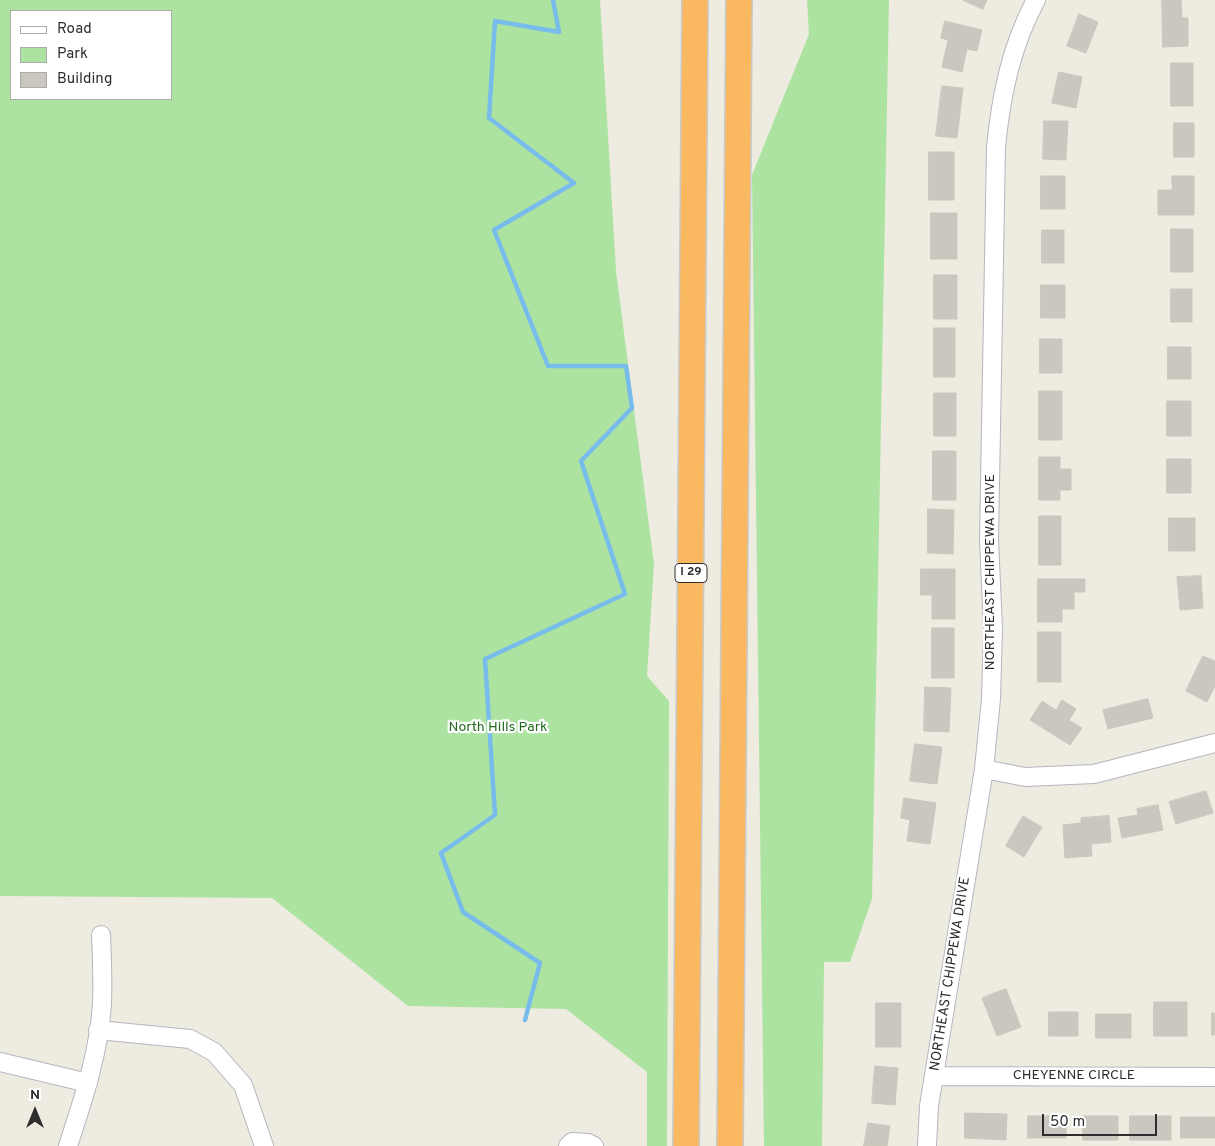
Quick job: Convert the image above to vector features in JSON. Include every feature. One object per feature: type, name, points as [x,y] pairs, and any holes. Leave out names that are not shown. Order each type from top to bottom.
[{"type":"highway","name":"I 29","points":[[686,1146],[695,0]]},
{"type":"highway","points":[[730,1146],[738,0]]},
{"type":"street","name":"NORTHEAST CHIPPEWA DRIVE","points":[[926,1146],[929,1106],[984,769],[991,699],[993,629],[989,540],[996,147],[1000,108],[1009,69],[1016,44],[1036,0]]},
{"type":"street","points":[[984,769],[1025,776],[1094,774],[1215,743]]},
{"type":"street","points":[[68,1146],[88,1083],[102,1006],[101,935]]},
{"type":"street","points":[[98,1030],[190,1039],[214,1052],[243,1085],[264,1146]]},
{"type":"street","points":[[0,1062],[88,1083]]},
{"type":"street","name":"CHEYENNE CIRCLE","points":[[934,1076],[1215,1077]]},
{"type":"street","points":[[568,1146],[572,1142],[588,1143],[594,1146]]},
{"type":"green space","name":"North Hills Park","points":[[0,0],[600,0],[616,271],[654,564],[647,676],[669,701],[667,1146],[647,1146],[647,1072],[566,1009],[408,1006],[272,898],[0,896]]},
{"type":"green space","points":[[807,0],[889,0],[872,899],[850,962],[824,962],[822,1146],[764,1146],[752,175],[809,34]]},
{"type":"building","points":[[963,0],[987,0],[983,9]]},
{"type":"building","points":[[1162,0],[1181,0],[1182,18],[1188,18],[1188,46],[1163,47]]},
{"type":"building","points":[[1079,14],[1098,22],[1086,53],[1067,46]]},
{"type":"building","points":[[945,21],[982,30],[977,51],[967,49],[962,72],[942,67],[948,40],[941,38]]},
{"type":"building","points":[[1171,63],[1193,63],[1193,106],[1171,106]]},
{"type":"building","points":[[1059,72],[1082,77],[1076,108],[1052,103]]},
{"type":"building","points":[[942,86],[963,88],[957,138],[936,136]]},
{"type":"building","points":[[1044,121],[1068,121],[1066,160],[1043,159]]},
{"type":"building","points":[[1174,123],[1194,123],[1194,157],[1174,157]]},
{"type":"building","points":[[929,152],[954,152],[954,200],[929,200]]},
{"type":"building","points":[[1041,176],[1065,176],[1065,209],[1041,209]]},
{"type":"building","points":[[1172,176],[1194,176],[1194,215],[1158,215],[1158,190],[1172,190]]},
{"type":"building","points":[[931,213],[957,213],[957,259],[931,259]]},
{"type":"building","points":[[1171,229],[1193,229],[1193,272],[1171,272]]},
{"type":"building","points":[[1042,230],[1064,230],[1064,263],[1042,263]]},
{"type":"building","points":[[934,275],[957,275],[957,319],[934,319]]},
{"type":"building","points":[[1041,285],[1065,285],[1065,318],[1041,318]]},
{"type":"building","points":[[1171,289],[1192,289],[1192,322],[1171,322]]},
{"type":"building","points":[[934,328],[955,328],[955,377],[934,377]]},
{"type":"building","points":[[1040,339],[1062,339],[1062,373],[1040,373]]},
{"type":"building","points":[[1168,347],[1191,347],[1191,379],[1168,379]]},
{"type":"building","points":[[1039,391],[1062,391],[1062,440],[1039,440]]},
{"type":"building","points":[[934,393],[956,393],[956,436],[934,436]]},
{"type":"building","points":[[1167,401],[1191,401],[1191,436],[1167,436]]},
{"type":"building","points":[[933,451],[956,451],[956,500],[933,500]]},
{"type":"building","points":[[1039,457],[1060,457],[1060,469],[1071,469],[1071,490],[1060,490],[1060,500],[1039,500]]},
{"type":"building","points":[[1167,459],[1191,459],[1191,493],[1167,493]]},
{"type":"building","points":[[928,509],[954,510],[953,554],[928,553]]},
{"type":"building","points":[[1039,516],[1061,516],[1061,565],[1039,565]]},
{"type":"building","points":[[1169,518],[1195,518],[1195,551],[1169,551]]},
{"type":"building","points":[[921,569],[955,569],[955,619],[932,619],[932,595],[921,595]]},
{"type":"building","points":[[1201,576],[1203,608],[1180,610],[1177,577]]},
{"type":"building","points":[[1038,579],[1085,579],[1085,592],[1074,592],[1074,609],[1062,609],[1062,622],[1038,622]]},
{"type":"building","points":[[932,628],[954,628],[954,678],[932,678]]},
{"type":"building","points":[[1038,632],[1061,632],[1061,682],[1038,682]]},
{"type":"building","points":[[1203,656],[1215,661],[1215,686],[1207,702],[1186,691]]},
{"type":"building","points":[[925,687],[951,688],[949,732],[924,731]]},
{"type":"building","points":[[1148,699],[1153,718],[1108,729],[1103,710]]},
{"type":"building","points":[[1062,700],[1076,709],[1069,720],[1082,728],[1070,745],[1030,720],[1042,701],[1056,710]]},
{"type":"building","points":[[915,744],[942,747],[937,784],[910,781]]},
{"type":"building","points":[[1206,791],[1213,813],[1176,824],[1169,802]]},
{"type":"building","points":[[904,798],[936,803],[930,844],[907,841],[910,820],[901,818]]},
{"type":"building","points":[[1158,805],[1163,830],[1122,838],[1118,818],[1138,815],[1137,809]]},
{"type":"building","points":[[1023,816],[1042,827],[1024,857],[1006,846]]},
{"type":"building","points":[[1109,816],[1111,842],[1091,844],[1092,856],[1065,858],[1063,825],[1081,823],[1081,818]]},
{"type":"building","points":[[1006,989],[1021,1027],[997,1036],[982,998]]},
{"type":"building","points":[[1154,1002],[1187,1002],[1187,1036],[1154,1036]]},
{"type":"building","points":[[876,1003],[901,1003],[901,1047],[876,1047]]},
{"type":"building","points":[[1049,1012],[1078,1012],[1078,1036],[1049,1036]]},
{"type":"building","points":[[1212,1013],[1215,1013],[1215,1035],[1212,1035]]},
{"type":"building","points":[[1096,1014],[1131,1014],[1131,1038],[1096,1038]]},
{"type":"building","points":[[875,1066],[898,1068],[895,1105],[872,1103]]},
{"type":"building","points":[[965,1113],[1007,1114],[1006,1140],[965,1138]]},
{"type":"building","points":[[1028,1116],[1066,1116],[1066,1138],[1028,1138]]},
{"type":"building","points":[[1083,1116],[1118,1116],[1118,1140],[1083,1140]]},
{"type":"building","points":[[1130,1116],[1171,1116],[1171,1140],[1130,1140]]},
{"type":"building","points":[[1181,1117],[1215,1117],[1215,1138],[1181,1138]]},
{"type":"building","points":[[868,1123],[890,1126],[887,1146],[864,1146]]},
{"type":"waterway","points":[[525,1020],[540,963],[463,912],[441,853],[495,815],[485,659],[625,594],[581,461],[632,408],[626,366],[548,366],[494,230],[574,183],[489,118],[495,21],[559,32],[553,0]]}]
